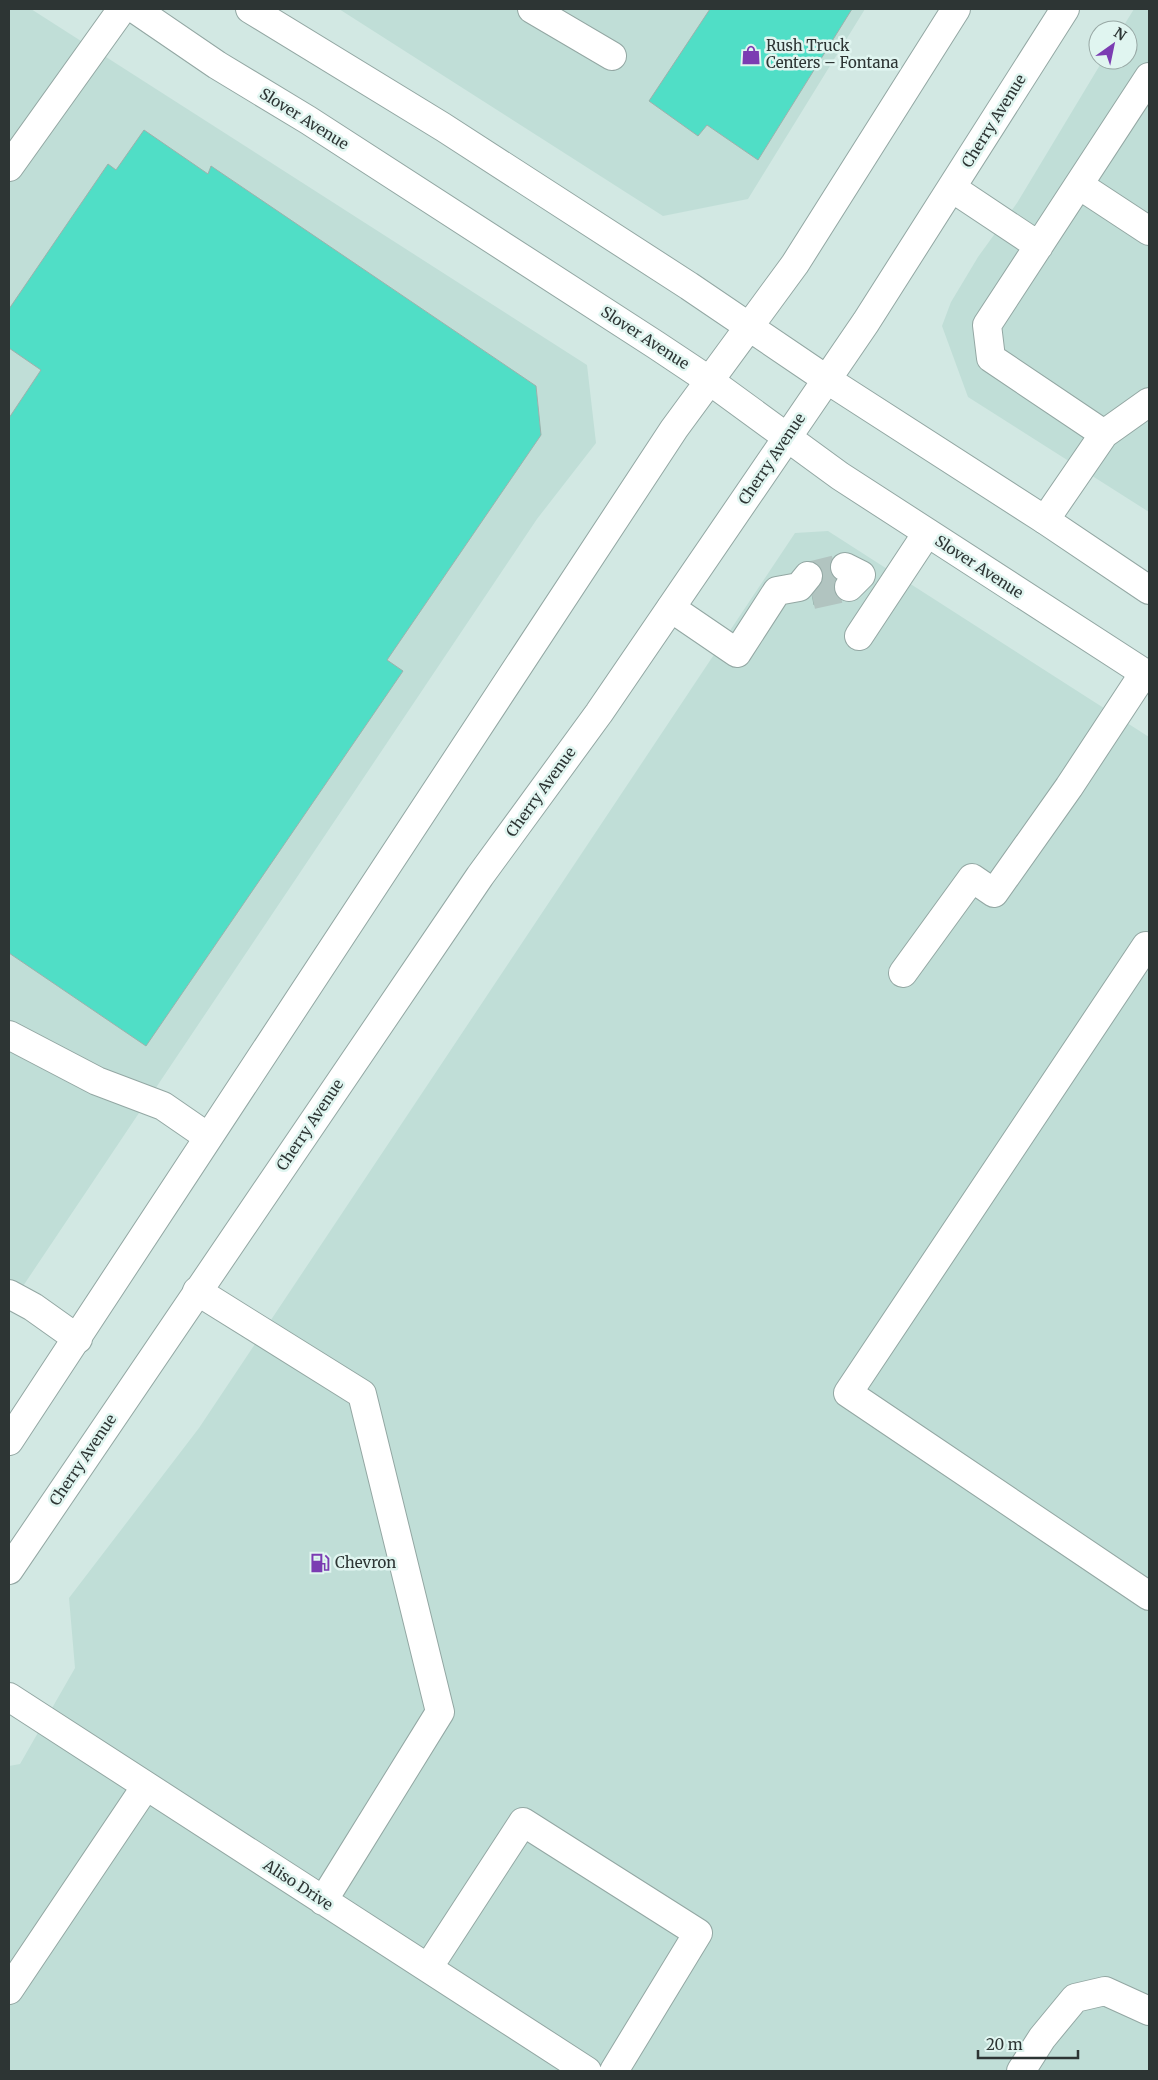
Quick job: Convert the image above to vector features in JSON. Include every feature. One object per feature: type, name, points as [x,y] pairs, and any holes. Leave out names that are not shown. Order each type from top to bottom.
[{"type":"main road","points":[[9,168],[122,9]]},
{"type":"main road","name":"Slover Avenue","points":[[135,9],[217,65],[308,120],[710,381],[840,476],[1147,675]]},
{"type":"main road","points":[[250,9],[443,127],[826,379],[1045,520],[1146,582]]},
{"type":"main road","points":[[532,9],[612,56]]},
{"type":"main road","points":[[9,1441],[78,1339],[208,1137],[669,438],[795,264],[956,9]]},
{"type":"main road","name":"Cherry Avenue","points":[[9,1570],[480,876],[599,713],[866,322],[1065,9]]},
{"type":"main road","points":[[1104,434],[991,358],[987,326],[1149,77]]},
{"type":"main road","points":[[1079,185],[1149,231]]},
{"type":"main road","points":[[952,188],[1040,246]]},
{"type":"main road","points":[[1045,520],[1104,434],[1149,402]]},
{"type":"main road","points":[[859,636],[927,533]]},
{"type":"main road","points":[[852,576],[887,592]]},
{"type":"main road","points":[[671,608],[737,653],[777,591],[806,586]]},
{"type":"main road","points":[[903,973],[972,878],[994,893],[1147,675]]},
{"type":"main road","points":[[1146,946],[848,1392],[1149,1596]]},
{"type":"main road","points":[[9,1035],[97,1081],[163,1106],[208,1137]]},
{"type":"main road","points":[[197,1291],[362,1394],[440,1712],[323,1901]]},
{"type":"main road","points":[[9,1294],[78,1339]]},
{"type":"main road","name":"Aliso Drive","points":[[9,1697],[587,2071]]},
{"type":"main road","points":[[9,1990],[146,1786]]},
{"type":"main road","points":[[428,1968],[523,1822],[698,1933],[614,2071]]},
{"type":"main road","points":[[1021,2071],[1042,2038],[1076,1998],[1105,1991],[1149,2011]]},
{"type":"shaded area","points":[[9,9],[31,9],[587,365],[596,443],[537,519],[9,1307]]},
{"type":"shaded area","points":[[339,9],[865,9],[748,199],[663,216]]},
{"type":"shaded area","points":[[1134,9],[1149,9],[1149,512],[968,397],[942,326],[951,302],[978,257],[1017,203],[1097,70],[1138,70],[1138,20],[1127,20]]},
{"type":"shaded area","points":[[828,531],[1149,737],[1149,2071],[9,2071],[9,1766],[20,1764],[75,1668],[69,1598],[199,1428],[795,533]]},
{"type":"building","name":"Rush Truck Centers – Fontana","points":[[710,9],[852,9],[758,160],[707,125],[698,136],[649,101]]},
{"type":"building","points":[[144,130],[208,174],[211,166],[536,386],[541,435],[387,660],[403,671],[146,1046],[9,953],[9,418],[41,370],[9,348],[9,309],[108,164],[116,170]]},
{"type":"building","points":[[844,560],[851,597],[814,605],[807,568]]},
{"type":"tunnel","points":[[808,576],[845,567]]},
{"type":"tunnel","points":[[812,595],[849,587]]},
{"type":"place","name":"Rush Truck Centers – Fontana","points":[[751,55]]},
{"type":"place","name":"Chevron","points":[[320,1563]]}]
